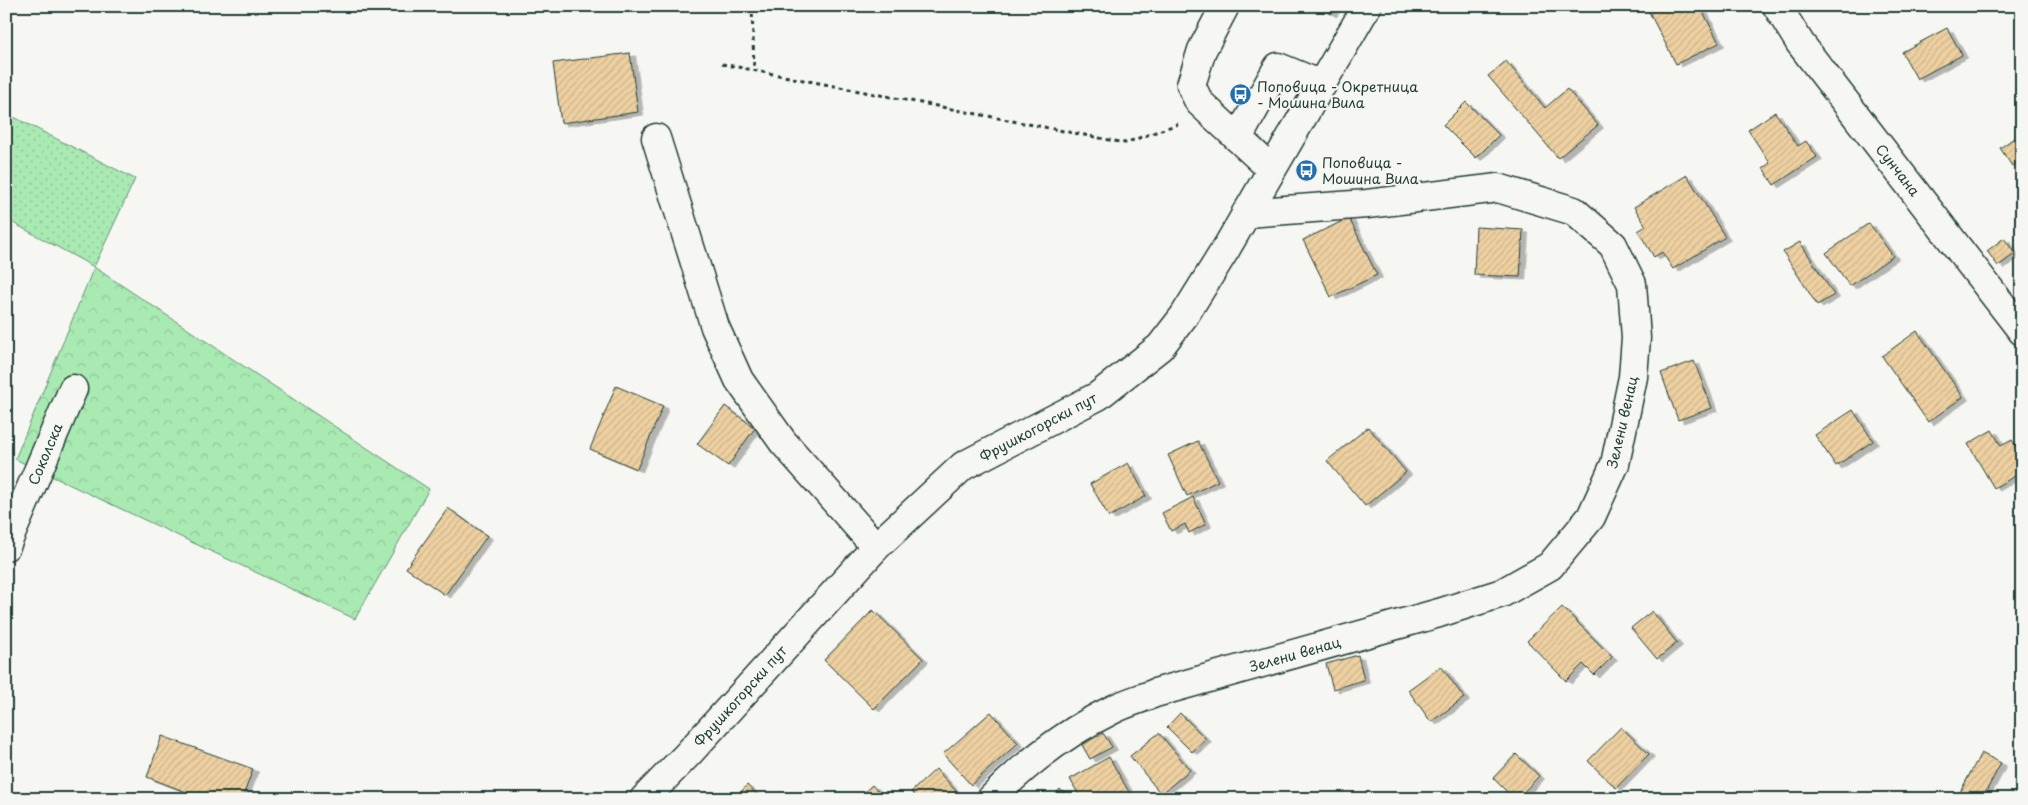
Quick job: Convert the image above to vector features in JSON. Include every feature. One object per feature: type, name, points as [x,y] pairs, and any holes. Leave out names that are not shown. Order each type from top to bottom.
[{"type":"street","points":[[1225,6],[1202,50],[1191,85],[1199,102],[1271,169]]},
{"type":"street","name":"Фрушкогорски пут","points":[[644,799],[688,754],[876,547],[963,466],[1098,396],[1160,347],[1184,316],[1368,6]]},
{"type":"street","name":"Сунчана","points":[[1777,6],[1800,44],[2022,331]]},
{"type":"street","points":[[1238,138],[1278,67],[1322,85]]},
{"type":"street","points":[[656,138],[715,327],[739,380],[782,442],[876,547]]},
{"type":"street","name":"Зелени венац","points":[[991,799],[1018,771],[1063,737],[1112,709],[1155,693],[1439,613],[1502,593],[1550,566],[1591,517],[1615,464],[1633,377],[1636,338],[1632,284],[1613,245],[1574,211],[1498,188],[1367,204],[1246,213]]},
{"type":"street","name":"Соколска","points":[[6,546],[72,389]]},
{"type":"path","points":[[752,6],[754,70]]},
{"type":"path","points":[[722,64],[1125,142],[1210,112]]},
{"type":"green space","points":[[6,113],[135,179],[94,267],[6,219]]},
{"type":"green space","points":[[94,267],[429,489],[355,619],[15,459]]},
{"type":"building","points":[[1318,6],[1336,6],[1331,14]]},
{"type":"building","points":[[1646,6],[1700,6],[1719,43],[1676,64]]},
{"type":"building","points":[[1947,28],[1962,55],[1917,79],[1902,52]]},
{"type":"building","points":[[630,53],[638,112],[561,123],[553,63]]},
{"type":"building","points":[[1506,61],[1545,108],[1567,89],[1598,125],[1558,158],[1488,76]]},
{"type":"building","points":[[1466,102],[1499,135],[1476,158],[1443,125]]},
{"type":"building","points":[[1775,112],[1798,146],[1806,141],[1817,157],[1774,185],[1763,168],[1770,163],[1748,130]]},
{"type":"building","points":[[2014,138],[2022,149],[2022,159],[2012,166],[2000,148]]},
{"type":"building","points":[[1687,175],[1725,237],[1673,269],[1662,252],[1654,257],[1638,231],[1646,226],[1634,207]]},
{"type":"building","points":[[1349,218],[1377,275],[1331,297],[1303,240]]},
{"type":"building","points":[[1869,223],[1893,256],[1850,286],[1826,253]]},
{"type":"building","points":[[1476,227],[1523,230],[1520,277],[1474,275]]},
{"type":"building","points":[[2004,238],[2015,254],[1998,266],[1987,251]]},
{"type":"building","points":[[1800,242],[1834,295],[1817,305],[1783,252]]},
{"type":"building","points":[[1917,331],[1963,397],[1928,422],[1882,356]]},
{"type":"building","points":[[1694,361],[1712,408],[1678,420],[1661,373]]},
{"type":"building","points":[[616,386],[663,406],[637,469],[590,449]]},
{"type":"building","points":[[725,406],[755,428],[728,466],[697,444]]},
{"type":"building","points":[[1853,410],[1873,441],[1836,466],[1815,435]]},
{"type":"building","points":[[1368,427],[1406,472],[1365,506],[1327,461]]},
{"type":"building","points":[[1992,430],[2001,446],[2012,440],[2022,456],[2022,472],[1994,488],[1968,444]]},
{"type":"building","points":[[1198,441],[1218,481],[1187,496],[1168,455]]},
{"type":"building","points":[[1128,463],[1146,496],[1109,517],[1090,484]]},
{"type":"building","points":[[1193,497],[1206,524],[1189,533],[1185,524],[1171,531],[1162,513]]},
{"type":"building","points":[[448,508],[487,536],[445,595],[406,568]]},
{"type":"building","points":[[1562,607],[1612,657],[1594,675],[1583,664],[1566,681],[1527,641]]},
{"type":"building","points":[[873,610],[923,659],[874,709],[824,660]]},
{"type":"building","points":[[1652,611],[1677,643],[1657,659],[1631,628]]},
{"type":"building","points":[[1358,655],[1364,680],[1333,689],[1326,664]]},
{"type":"building","points":[[1441,666],[1464,698],[1431,722],[1408,690]]},
{"type":"building","points":[[991,712],[1018,743],[971,785],[943,754]]},
{"type":"building","points":[[1180,713],[1206,739],[1192,752],[1167,727]]},
{"type":"building","points":[[1621,727],[1649,754],[1616,788],[1588,761]]},
{"type":"building","points":[[1103,733],[1112,747],[1090,759],[1082,745]]},
{"type":"building","points":[[1159,733],[1190,770],[1161,794],[1130,756]]},
{"type":"building","points":[[162,736],[253,769],[242,799],[204,799],[147,777]]},
{"type":"building","points":[[1981,753],[2001,763],[1982,799],[1963,799],[1958,796]]},
{"type":"building","points":[[1516,754],[1539,776],[1517,799],[1514,799],[1493,778]]},
{"type":"building","points":[[1109,757],[1133,799],[1081,799],[1070,779]]},
{"type":"building","points":[[936,769],[963,799],[918,799],[911,792]]},
{"type":"building","points":[[747,785],[762,799],[735,799]]},
{"type":"building","points":[[872,785],[885,799],[859,797]]},
{"type":"building","points":[[1060,789],[1070,799],[1051,799]]},
{"type":"place","name":"Поповица - Окретница - Мошина Вила","points":[[1241,94]]},
{"type":"place","name":"Поповица - Мошина Вила","points":[[1306,170]]}]
